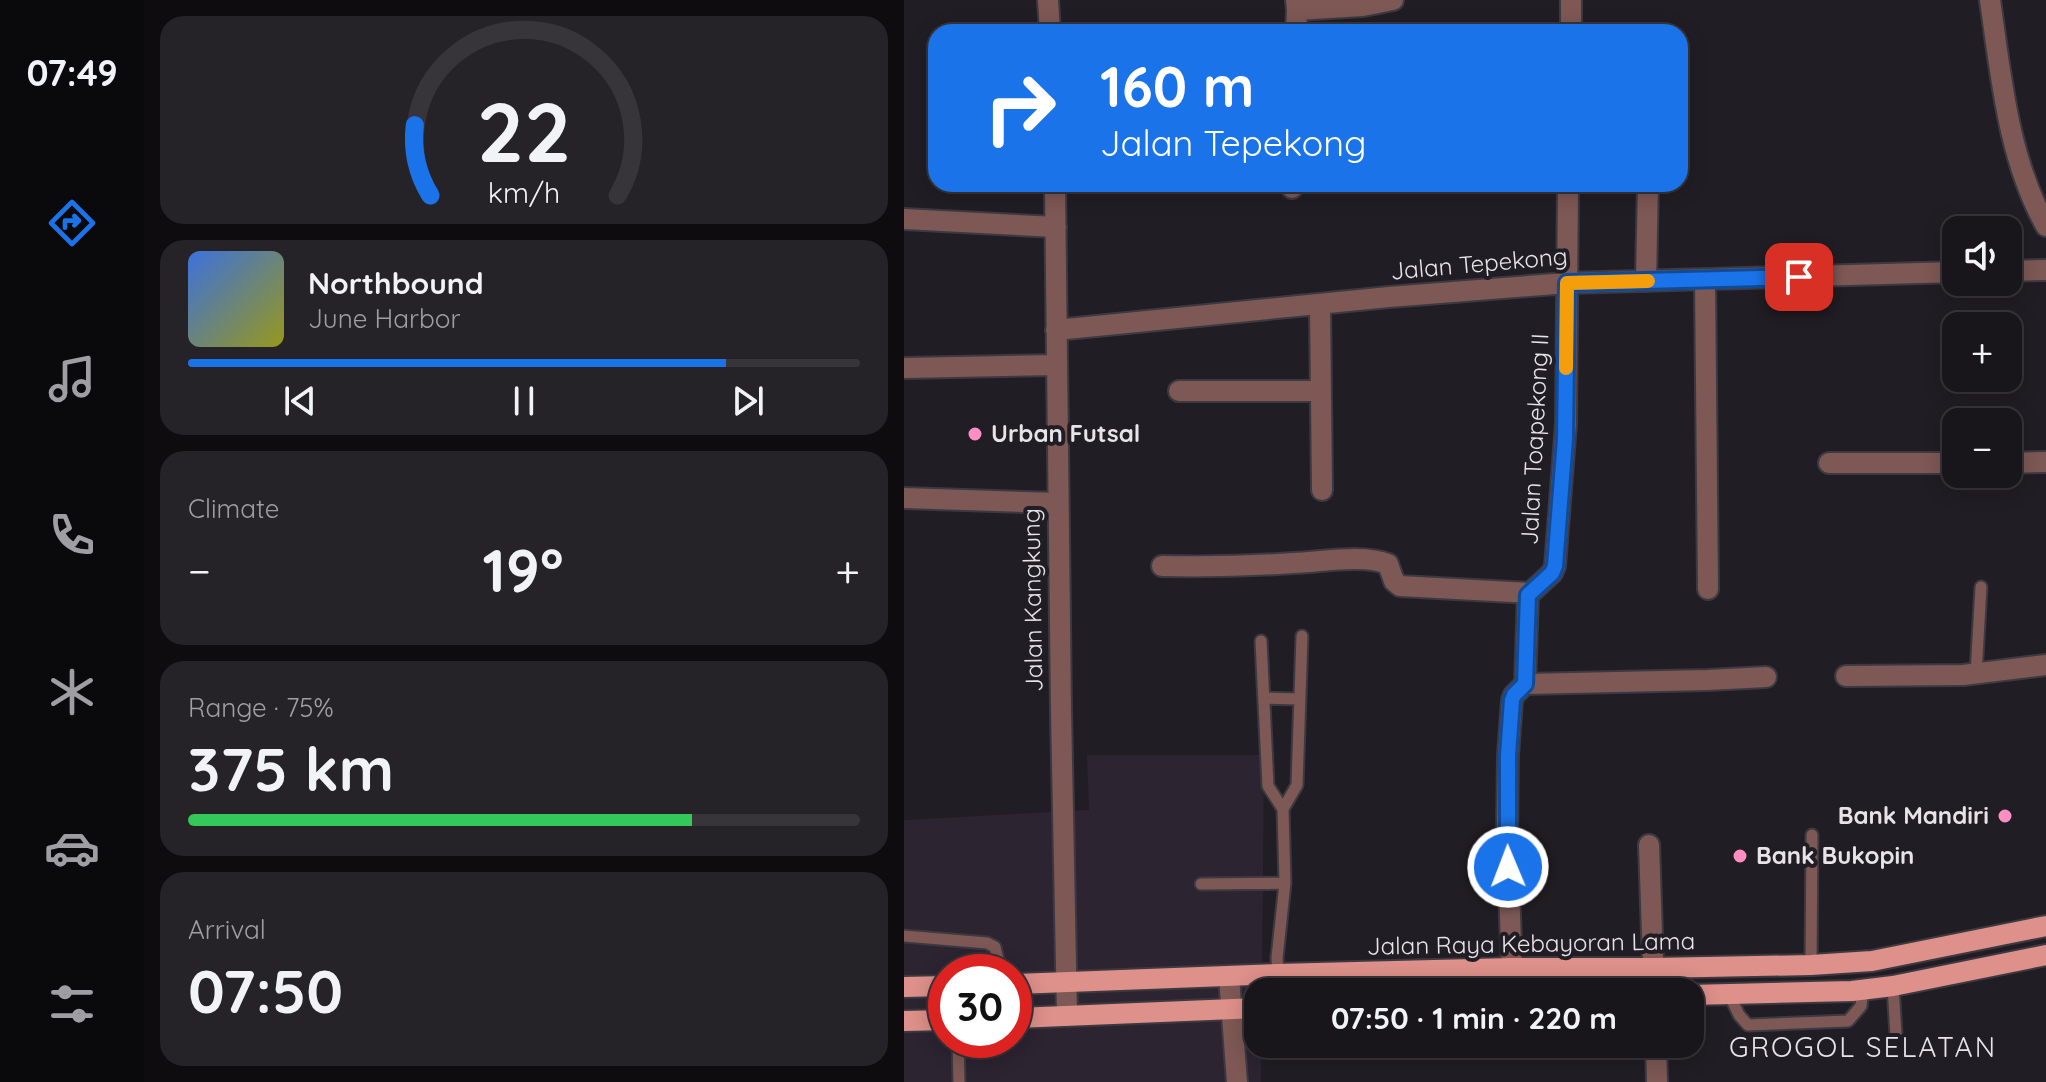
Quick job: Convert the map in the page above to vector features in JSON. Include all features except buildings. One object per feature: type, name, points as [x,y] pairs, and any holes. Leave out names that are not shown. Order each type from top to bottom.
[{"type":"main road","name":"Jalan Raya Kebayoran Lama","points":[[1032,984],[1512,968],[1811,965],[1872,961],[2046,926]]},
{"type":"main road","points":[[1704,995],[1893,986],[2046,955]]},
{"type":"main road","points":[[1770,966],[1771,993]]},
{"type":"main road","points":[[1455,970],[1455,978]]},
{"type":"main road","points":[[904,987],[928,986]]},
{"type":"main road","points":[[1032,1017],[1244,1009]]},
{"type":"main road","points":[[904,1021],[928,1020]]},
{"type":"street","points":[[1048,0],[1050,24]]},
{"type":"street","points":[[1296,5],[1363,6],[1393,0]]},
{"type":"street","points":[[1571,0],[1571,24]]},
{"type":"street","points":[[1990,0],[2004,100],[2017,154],[2034,205],[2046,226]]},
{"type":"street","name":"Jalan Kangkung","points":[[1055,192],[1067,1016]]},
{"type":"street","name":"Jalan Toapekong II","points":[[1529,593],[1552,573],[1555,566],[1565,439],[1568,192]]},
{"type":"street","points":[[1646,281],[1648,192]]},
{"type":"street","points":[[904,219],[1056,227]]},
{"type":"street","points":[[2022,271],[2046,270]]},
{"type":"street","name":"Jalan Tepekong","points":[[1056,330],[1567,283],[1942,272]]},
{"type":"street","points":[[1705,280],[1708,589]]},
{"type":"street","points":[[1320,305],[1322,490]]},
{"type":"street","points":[[904,368],[1057,365]]},
{"type":"street","points":[[1179,391],[1320,391]]},
{"type":"street","points":[[2022,463],[2046,462]]},
{"type":"street","points":[[1829,463],[1942,463]]},
{"type":"street","points":[[904,498],[1058,503]]},
{"type":"street","points":[[1162,566],[1214,568],[1380,561],[1388,564],[1394,581],[1400,586],[1529,593],[1525,684],[1512,700],[1508,755],[1507,838],[1512,968]]},
{"type":"street","points":[[1846,676],[1976,674],[2046,665]]},
{"type":"street","points":[[1525,684],[1766,677]]},
{"type":"street","points":[[1649,845],[1654,978]]},
{"type":"street","points":[[1229,977],[1237,1082]]},
{"type":"street","points":[[1656,1058],[1657,1082]]},
{"type":"lane","points":[[1976,674],[1981,587]]},
{"type":"lane","points":[[1283,809],[1297,785],[1302,636]]},
{"type":"lane","points":[[1261,641],[1268,786],[1283,809],[1285,883],[1278,974]]},
{"type":"lane","points":[[1264,698],[1299,699]]},
{"type":"lane","points":[[1811,965],[1812,835]]},
{"type":"lane","points":[[1201,884],[1285,883]]},
{"type":"lane","points":[[904,936],[987,943],[995,947],[997,954]]},
{"type":"lane","points":[[1893,986],[1896,1035]]},
{"type":"lane","points":[[1729,994],[1739,1015],[1748,1025],[1782,1024],[1848,1021],[1861,1006],[1863,989]]},
{"type":"lane","points":[[958,1058],[959,1082]]},
{"type":"shaded area","points":[[1087,755],[1264,755],[1262,978],[1244,978],[1244,1058],[1261,1058],[1261,1082],[904,1082],[904,820],[1089,810]]},
{"type":"slow traffic","points":[[1566,368],[1567,283],[1648,281]]},
{"type":"place","name":"Urban Futsal","points":[[975,434]]},
{"type":"place","name":"Bank Mandiri","points":[[2005,816]]},
{"type":"place","name":"Bank Bukopin","points":[[1740,856]]},
{"type":"district","name":"GROGOL SELATAN","points":[[1863,1047]]},
{"type":"route","points":[[1508,867],[1508,755],[1512,700],[1525,684],[1528,595],[1552,573],[1555,566],[1564,469],[1567,283],[1799,277]]}]
